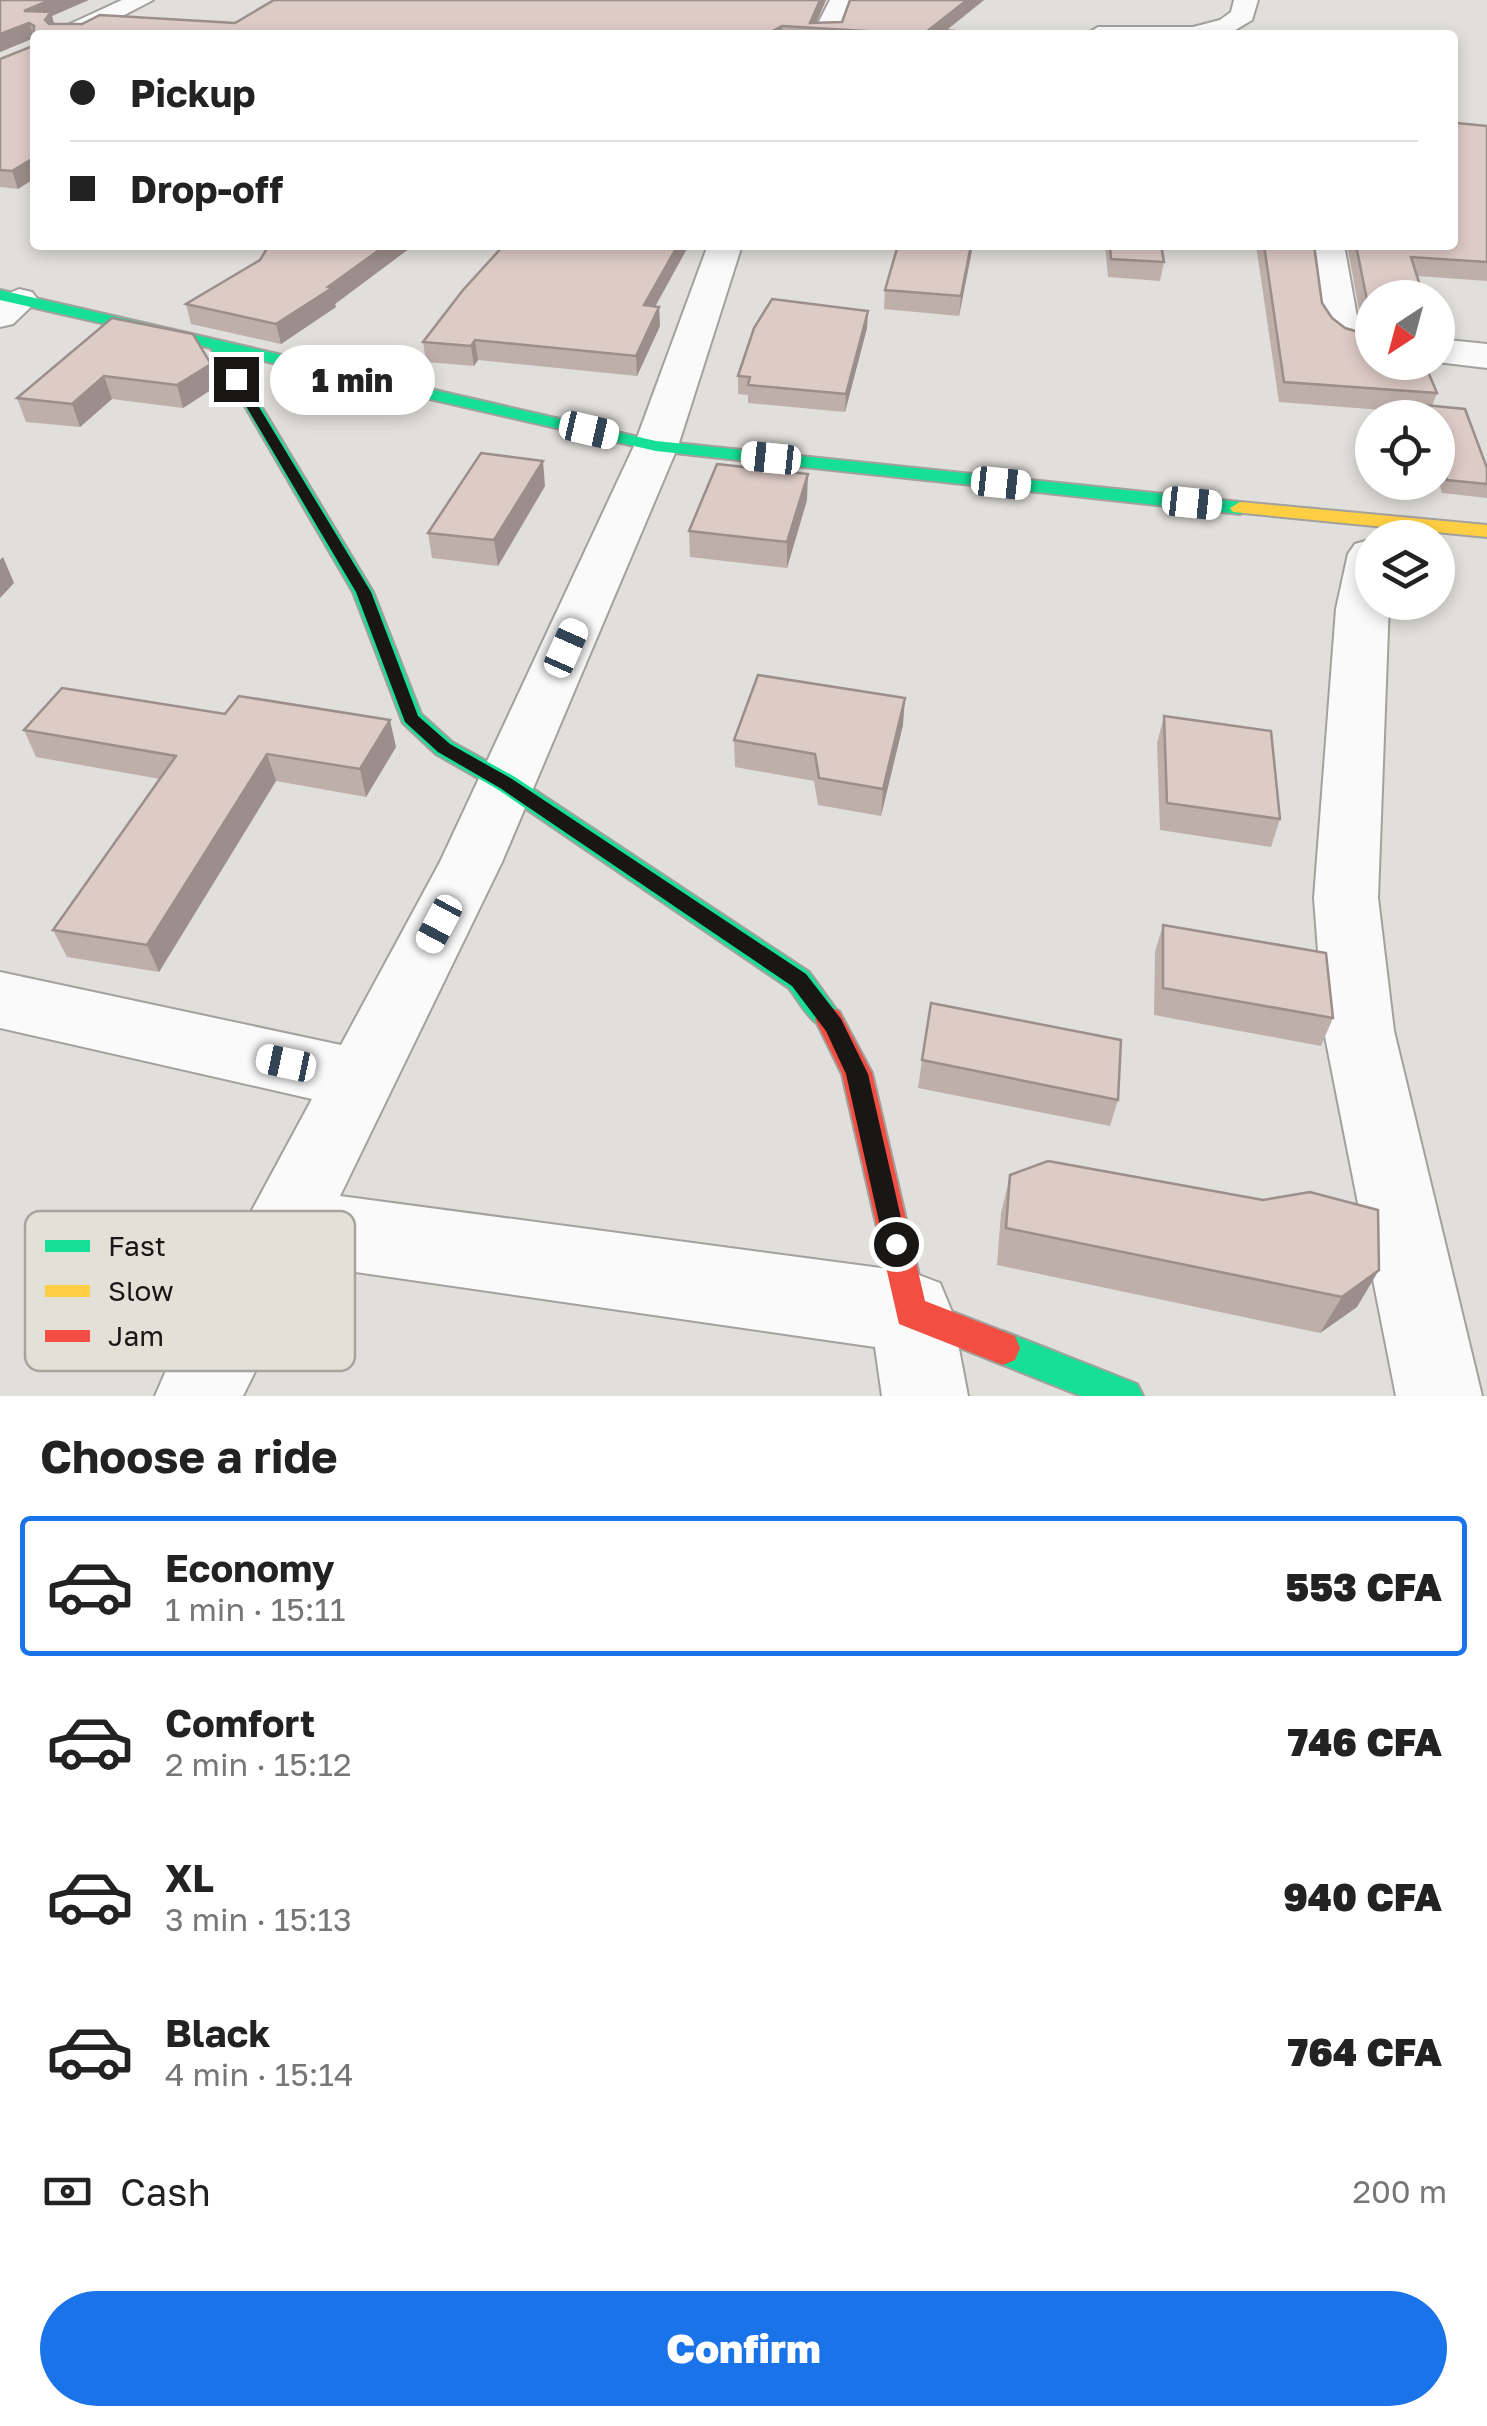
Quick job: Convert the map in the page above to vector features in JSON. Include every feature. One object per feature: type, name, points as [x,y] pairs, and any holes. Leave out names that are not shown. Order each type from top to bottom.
[{"type":"street","points":[[77,30],[141,0]]},
{"type":"street","points":[[827,30],[842,0]]},
{"type":"street","points":[[1213,30],[1243,15],[1246,0]]},
{"type":"street","points":[[291,1211],[471,862],[656,446],[723,250]]},
{"type":"street","points":[[1328,250],[1339,322],[1344,332],[1355,336]]},
{"type":"street","points":[[6,304],[422,390],[656,446],[1355,535]]},
{"type":"street","points":[[218,347],[364,592],[411,718],[444,748],[506,783],[799,980],[822,1010],[857,1074],[911,1312],[925,1396]]},
{"type":"street","points":[[1455,353],[1487,356]]},
{"type":"street","points":[[1455,532],[1487,530]]},
{"type":"street","points":[[1361,620],[1346,898],[1360,1030],[1438,1396]]},
{"type":"street","points":[[0,1000],[358,1079]]},
{"type":"street","points":[[355,1235],[911,1312],[1125,1396]]},
{"type":"street","points":[[198,1396],[211,1371]]},
{"type":"building","points":[[0,0],[50,0],[24,11],[51,12],[45,20],[49,24],[82,24],[100,15],[235,23],[274,0],[820,0],[810,23],[842,22],[850,0],[967,0],[930,29],[942,30],[782,26],[774,30],[34,30],[29,23],[0,34]]},
{"type":"building","points":[[30,47],[30,160],[12,171],[0,170],[0,59]]},
{"type":"building","points":[[1458,123],[1487,126],[1487,262],[1411,257],[1418,280],[1363,280],[1357,250],[1458,250]]},
{"type":"building","points":[[266,250],[379,250],[328,287],[332,288],[276,324],[186,304],[260,260]]},
{"type":"building","points":[[499,250],[675,250],[644,305],[659,307],[636,356],[475,340],[471,346],[423,342]]},
{"type":"building","points":[[897,250],[970,250],[961,296],[885,290]]},
{"type":"building","points":[[1110,250],[1162,250],[1164,262],[1111,259]]},
{"type":"building","points":[[1265,250],[1315,250],[1322,303],[1332,318],[1355,331],[1355,380],[1432,380],[1437,393],[1284,382]]},
{"type":"building","points":[[772,299],[868,311],[846,394],[748,385],[750,377],[738,376],[754,328]]},
{"type":"building","points":[[112,318],[193,334],[211,364],[177,385],[104,376],[72,404],[17,398]]},
{"type":"building","points":[[1455,408],[1465,409],[1487,468],[1487,484],[1455,481]]},
{"type":"building","points":[[481,453],[543,461],[494,540],[428,533]]},
{"type":"building","points":[[717,464],[808,474],[787,542],[689,531]]},
{"type":"building","points":[[758,675],[905,698],[883,789],[819,778],[815,754],[734,740]]},
{"type":"building","points":[[62,688],[225,714],[239,696],[390,720],[360,769],[267,754],[147,945],[53,930],[176,756],[24,730]]},
{"type":"building","points":[[1164,716],[1271,731],[1280,819],[1167,803]]},
{"type":"building","points":[[1163,925],[1326,953],[1333,1018],[1163,988]]},
{"type":"building","points":[[931,1003],[1121,1040],[1118,1100],[922,1060]]},
{"type":"building","points":[[1048,1161],[1263,1200],[1310,1192],[1378,1210],[1379,1270],[1342,1297],[1006,1228],[1010,1175]]},
{"type":"traffic: fast","points":[[0,295],[656,446],[1240,508]]},
{"type":"traffic: fast","points":[[218,347],[363,592],[411,718],[444,748],[506,783],[799,980],[829,1019]]},
{"type":"traffic: fast","points":[[1003,1348],[1125,1396]]},
{"type":"traffic: slow","points":[[1240,508],[1487,531]]},
{"type":"traffic: jam","points":[[829,1019],[857,1073],[911,1312],[1003,1348]]},
{"type":"route","points":[[236,379],[364,592],[411,718],[444,748],[506,783],[799,980],[817,1003],[834,1026],[857,1074],[896,1244]]}]
